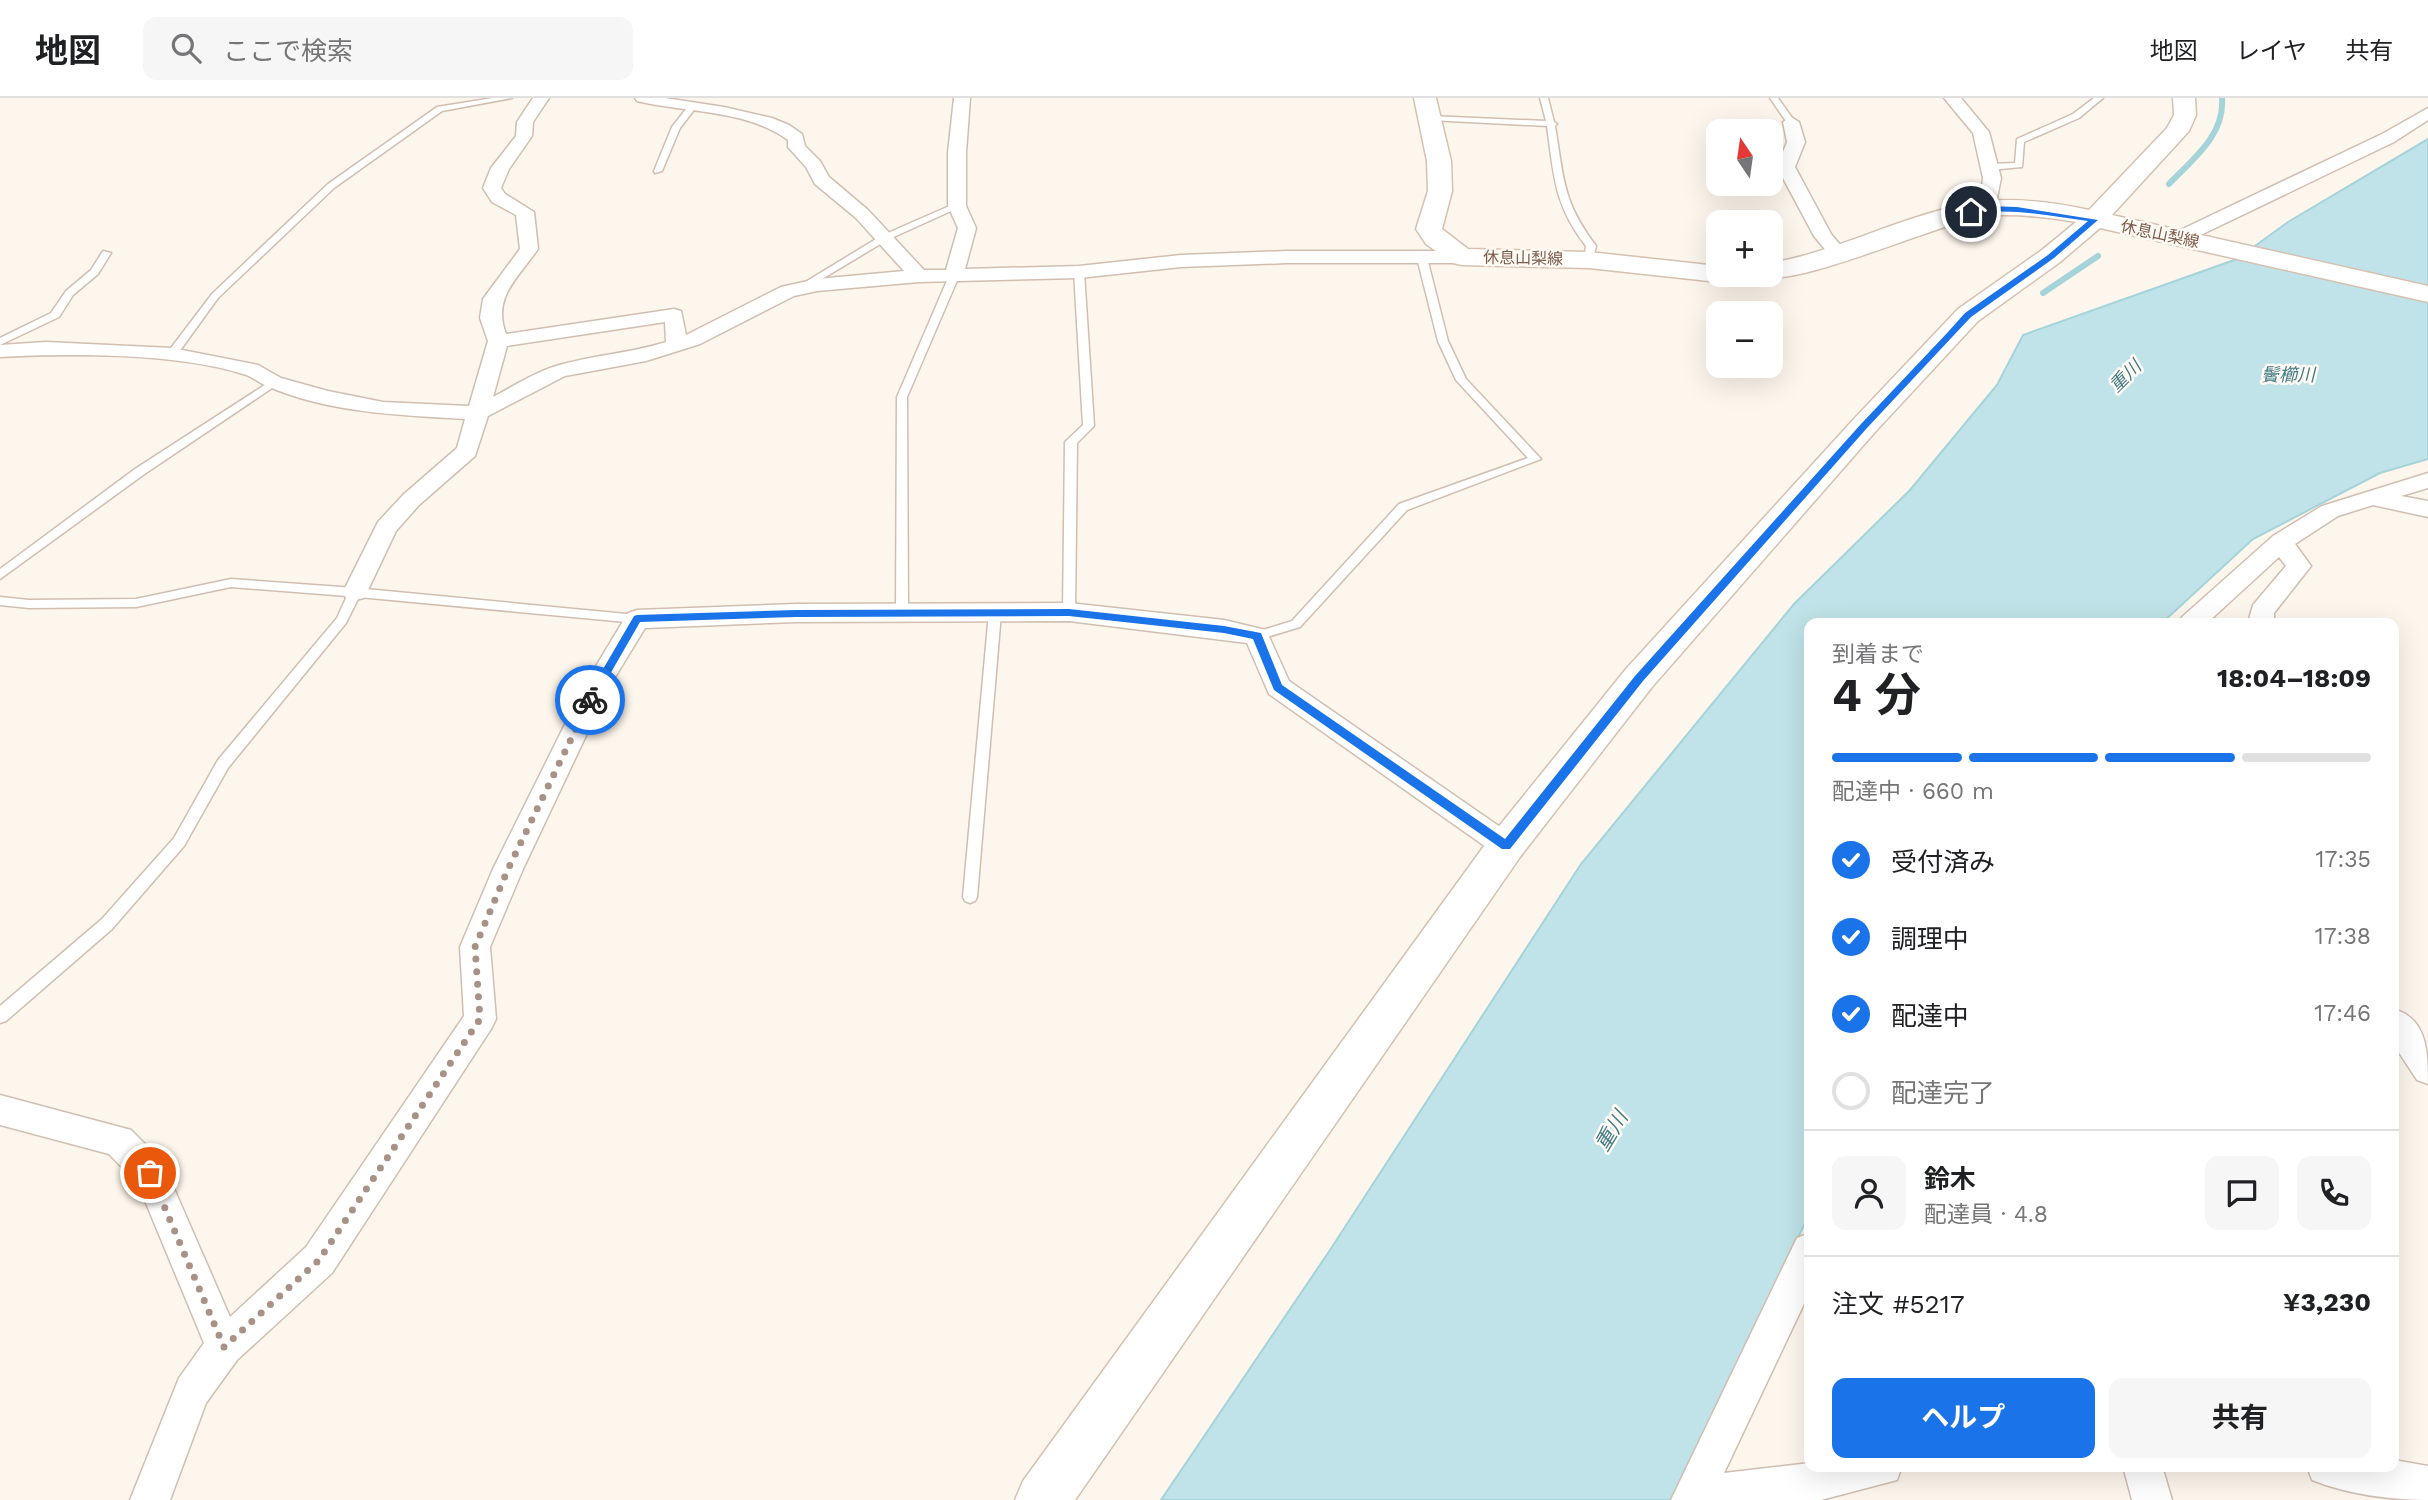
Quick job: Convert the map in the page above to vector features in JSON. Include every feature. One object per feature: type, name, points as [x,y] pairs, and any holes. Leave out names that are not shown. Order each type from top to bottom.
[{"type":"street","points":[[355,592],[386,527],[411,500],[467,451],[498,341],[490,318],[493,299],[529,249],[525,212],[498,198],[492,188],[500,168],[524,136],[525,122],[541,98]]},
{"type":"street","points":[[643,98],[762,121],[790,132],[796,138],[797,147],[814,165],[821,180],[862,214],[919,276]]},
{"type":"street","points":[[954,276],[967,228],[957,206],[957,153],[962,98]]},
{"type":"street","points":[[1952,98],[1982,132],[1992,178],[1988,209]]},
{"type":"street","points":[[1042,1500],[1506,846],[1639,678],[1864,426],[1968,315],[2051,256],[2094,220],[2177,131],[2185,115],[2184,98]]},
{"type":"street","name":"休息山梨線","points":[[1427,108],[1439,161],[1440,191],[1429,229],[1435,239],[1462,257],[1589,260],[1706,273]]},
{"type":"street","points":[[2186,239],[2388,138],[2428,113]]},
{"type":"street","points":[[1791,122],[1796,142],[1786,167],[1823,236],[1839,254]]},
{"type":"street","name":"休息山梨線","points":[[1783,268],[1839,254],[1952,216],[1988,209],[2042,211],[2186,239],[2428,294]]},
{"type":"street","points":[[0,351],[46,348],[172,354],[251,369],[274,382],[326,397],[383,408],[477,413],[558,372],[592,363],[646,355],[693,340],[789,291],[817,285],[919,276],[1079,272],[1181,261],[1273,257],[1462,257]]},
{"type":"street","points":[[498,341],[674,315],[677,345]]},
{"type":"street","points":[[2197,618],[2281,542],[2330,512],[2428,480]]},
{"type":"street","points":[[2374,498],[2428,509]]},
{"type":"street","points":[[2261,618],[2262,611],[2299,566],[2281,542]]},
{"type":"street","points":[[150,1500],[192,1391],[224,1347],[319,1260],[480,1019],[475,947],[508,869],[597,686],[637,619],[1069,612],[1224,629],[1257,636],[1278,687],[1506,846]]},
{"type":"street","points":[[2407,1027],[2428,1069]]},
{"type":"street","points":[[0,1110],[119,1141],[150,1173],[224,1347]]},
{"type":"street","points":[[1692,1498],[1804,1264]]},
{"type":"street","points":[[1692,1498],[1792,1487],[1857,1472]]},
{"type":"street","points":[[2144,1472],[2152,1500]]},
{"type":"street","points":[[2357,1472],[2428,1486]]},
{"type":"lane","points":[[172,354],[215,296],[331,186],[440,109],[508,98]]},
{"type":"lane","points":[[1544,98],[1553,124],[1562,195],[1574,225],[1591,247],[1589,260]]},
{"type":"lane","points":[[1774,98],[1791,122]]},
{"type":"lane","points":[[1990,167],[2019,164],[2020,141],[2076,116],[2099,98]]},
{"type":"lane","points":[[658,171],[677,127],[693,106]]},
{"type":"lane","points":[[1427,108],[1553,124]]},
{"type":"lane","points":[[797,289],[884,238],[957,206]]},
{"type":"lane","points":[[0,342],[55,315],[69,293],[95,272],[106,253]]},
{"type":"lane","points":[[1257,636],[1296,624],[1402,507],[1535,459],[1461,380],[1443,341],[1422,258]]},
{"type":"lane","points":[[1069,612],[1071,442],[1089,426],[1079,272]]},
{"type":"lane","points":[[902,613],[902,397],[954,276]]},
{"type":"lane","points":[[0,575],[139,472],[274,382]]},
{"type":"lane","points":[[0,601],[29,604],[136,603],[231,583],[637,619]]},
{"type":"lane","points":[[0,1016],[107,924],[179,842],[223,764],[342,620],[355,592]]},
{"type":"lane","points":[[970,897],[995,613]]},
{"type":"water","points":[[2428,139],[2428,459],[2380,473],[2253,539],[2167,618],[1804,618],[1804,1225],[1671,1500],[1161,1500],[1330,1250],[1581,864],[1794,604],[1910,490],[1997,385],[2023,335],[2237,259],[2288,222]]},
{"type":"waterway","points":[[2169,184],[2197,156],[2213,135],[2222,111],[2222,98]]},
{"type":"waterway","points":[[2043,293],[2098,256]]},
{"type":"way so far","points":[[150,1173],[224,1347],[319,1260],[480,1019],[475,947],[508,869],[590,700]]},
{"type":"route","points":[[590,700],[637,619],[796,613],[1069,612],[1224,629],[1257,636],[1278,687],[1506,846],[1639,678],[1864,426],[1951,333],[1968,315],[2051,256],[2094,220],[2017,209],[1971,212]]},
{"type":"water label","name":"鬢櫛川","points":[[2288,374]]},
{"type":"water label","name":"重川","points":[[2125,376]]},
{"type":"water label","name":"重川","points":[[1611,1131]]}]
